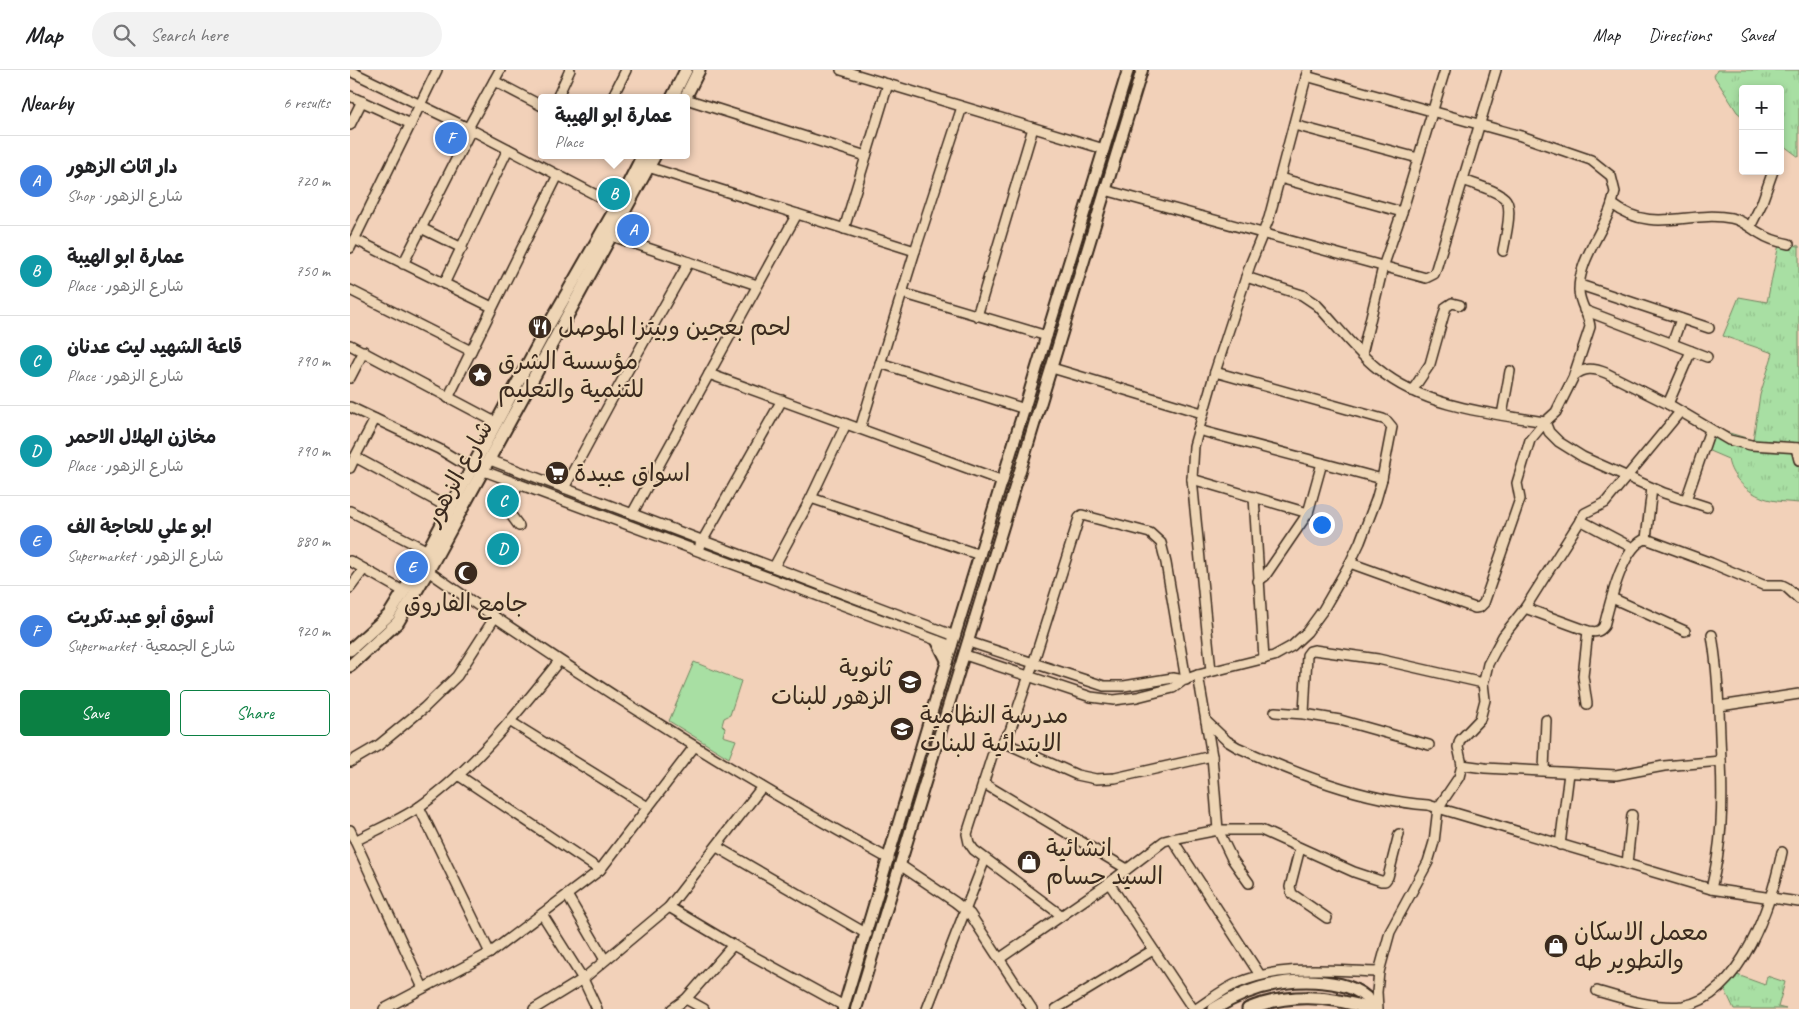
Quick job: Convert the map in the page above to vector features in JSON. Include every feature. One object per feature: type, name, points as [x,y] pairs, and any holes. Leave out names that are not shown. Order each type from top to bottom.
[{"type":"main road","points":[[688,94],[699,70]]},
{"type":"main road","points":[[673,94],[682,71]]},
{"type":"main road","name":"شارع الزهور","points":[[350,665],[398,622],[428,571],[478,470],[498,423],[547,328],[617,206],[641,159]]},
{"type":"main road","name":"شارع الزهور","points":[[350,650],[389,615],[428,551],[451,508],[478,470],[490,460],[653,159]]},
{"type":"main road","points":[[547,328],[558,334]]},
{"type":"main road","points":[[1214,1009],[1246,992],[1267,985],[1308,980],[1351,987],[1364,995],[1377,1009]]},
{"type":"main road","points":[[1248,1009],[1274,1001],[1309,997],[1344,1001],[1369,1009]]},
{"type":"street","points":[[350,248],[437,70]]},
{"type":"street","points":[[403,264],[500,70]]},
{"type":"street","points":[[559,94],[570,70]]},
{"type":"street","points":[[614,94],[626,70]]},
{"type":"street","points":[[841,70],[864,73],[888,84],[1104,149]]},
{"type":"street","points":[[856,1009],[1142,70]]},
{"type":"street","points":[[1362,354],[1383,267],[1402,212],[1445,70]]},
{"type":"street","points":[[1105,190],[1426,278],[1434,274],[1496,70]]},
{"type":"street","points":[[350,71],[470,129],[617,206]]},
{"type":"street","points":[[669,907],[844,1007],[947,661],[1104,149],[1124,71]]},
{"type":"street","points":[[1211,671],[1192,463],[1202,413],[1246,277],[1263,234],[1280,178],[1307,73],[1480,124],[1596,163],[1612,176],[1615,192],[1612,204],[1582,268],[1580,298],[1590,327],[1574,376],[1560,406],[1530,440],[1525,451],[1517,483],[1520,499],[1484,603],[1480,607],[1475,608],[1350,563]]},
{"type":"street","points":[[494,81],[538,104]]},
{"type":"street","points":[[844,229],[888,84]]},
{"type":"street","points":[[350,96],[411,124]]},
{"type":"street","points":[[690,99],[866,156]]},
{"type":"street","points":[[350,125],[362,101]]},
{"type":"street","points":[[860,429],[962,107]]},
{"type":"street","points":[[1294,125],[1418,158]]},
{"type":"street","points":[[977,316],[1033,128]]},
{"type":"street","points":[[444,284],[508,149]]},
{"type":"street","points":[[648,168],[915,251]]},
{"type":"street","points":[[448,398],[558,175]]},
{"type":"street","points":[[1750,227],[1761,205],[1772,175]]},
{"type":"street","points":[[1280,178],[1402,212]]},
{"type":"street","points":[[1463,180],[1498,194],[1506,200],[1509,208],[1503,251]]},
{"type":"street","points":[[1612,204],[1629,215],[1646,220],[1726,217],[1740,220],[1773,240],[1789,244]]},
{"type":"street","points":[[632,514],[797,214]]},
{"type":"street","points":[[350,224],[360,228]]},
{"type":"street","points":[[421,228],[462,248]]},
{"type":"street","points":[[612,236],[757,285]]},
{"type":"street","points":[[354,239],[492,307]]},
{"type":"street","points":[[564,488],[618,386],[689,262]]},
{"type":"street","points":[[1246,277],[1302,295],[1310,300],[1383,373],[1412,391],[1441,402],[1544,422]]},
{"type":"street","points":[[1580,285],[1709,328]]},
{"type":"street","points":[[350,290],[471,351]]},
{"type":"street","points":[[902,293],[1047,336]]},
{"type":"street","points":[[1412,391],[1430,364],[1446,307],[1452,303],[1460,305]]},
{"type":"street","points":[[1055,308],[1062,307],[1068,312]]},
{"type":"street","points":[[1584,310],[1707,356]]},
{"type":"street","points":[[1672,344],[1681,319]]},
{"type":"street","points":[[350,344],[498,423]]},
{"type":"street","points":[[350,378],[364,351]]},
{"type":"street","points":[[1668,404],[1691,351]]},
{"type":"street","points":[[880,363],[1025,409]]},
{"type":"street","points":[[1052,368],[1202,413]]},
{"type":"street","points":[[1574,376],[1579,371],[1585,369],[1599,370],[1668,404],[1730,440],[1744,444],[1798,448],[1799,460]]},
{"type":"street","points":[[1502,415],[1510,371]]},
{"type":"street","points":[[965,655],[1092,697],[1114,700],[1137,697],[1173,688],[1185,680],[1198,675],[1264,659],[1283,652],[1300,640],[1323,610],[1350,563],[1368,522],[1382,478],[1392,431],[1390,424],[1387,421],[1215,372]]},
{"type":"street","points":[[709,374],[1003,481]]},
{"type":"street","points":[[697,550],[782,400]]},
{"type":"street","points":[[350,407],[439,449],[478,470],[952,646]]},
{"type":"street","points":[[1377,1009],[1379,972],[1392,927],[1425,867],[1431,852],[1438,808],[1457,781],[1462,765],[1458,747],[1460,740],[1480,718],[1485,700],[1483,683],[1488,664],[1502,636],[1525,608],[1580,520],[1589,511],[1605,503],[1680,412]]},
{"type":"street","points":[[350,468],[375,419]]},
{"type":"street","points":[[1544,422],[1549,432],[1558,442],[1583,457],[1652,488],[1707,507]]},
{"type":"street","points":[[774,568],[846,424]]},
{"type":"street","points":[[1198,430],[1382,478]]},
{"type":"street","points":[[1686,500],[1710,430]]},
{"type":"street","points":[[356,457],[451,508]]},
{"type":"street","points":[[490,460],[955,636]]},
{"type":"street","points":[[1258,581],[1265,576],[1308,513],[1322,462]]},
{"type":"street","points":[[1192,479],[1308,513]]},
{"type":"street","points":[[518,484],[508,511],[519,526]]},
{"type":"street","points":[[1646,539],[1652,488]]},
{"type":"street","points":[[1254,497],[1264,659]]},
{"type":"street","points":[[810,498],[980,555]]},
{"type":"street","points":[[350,511],[428,551]]},
{"type":"street","points":[[1061,915],[986,859],[971,846],[966,834],[994,753],[1010,731],[1079,518],[1084,514],[1150,533],[1160,543],[1166,563],[1185,680]]},
{"type":"street","points":[[1580,520],[1633,548]]},
{"type":"street","points":[[1525,608],[1597,632],[1604,626],[1621,571],[1633,548],[1637,543],[1646,539],[1711,563],[1764,586],[1782,585],[1799,599]]},
{"type":"street","points":[[350,561],[403,591]]},
{"type":"street","points":[[350,588],[364,569]]},
{"type":"street","points":[[428,571],[495,618],[694,747],[889,859]]},
{"type":"street","points":[[1612,598],[1685,631]]},
{"type":"street","points":[[350,762],[379,745],[424,708],[457,676],[495,618]]},
{"type":"street","points":[[1587,704],[1583,676],[1588,630]]},
{"type":"street","points":[[1711,889],[1720,844],[1723,790],[1720,706],[1717,665],[1712,635]]},
{"type":"street","points":[[937,641],[947,661]]},
{"type":"street","points":[[969,642],[1104,686],[1124,686],[1173,678],[1185,680]]},
{"type":"street","points":[[1304,714],[1307,655],[1310,651],[1314,650],[1378,659],[1483,683]]},
{"type":"street","points":[[355,841],[419,807],[458,775],[511,722],[559,660]]},
{"type":"street","points":[[1198,675],[1212,756],[1218,830],[1232,859],[1249,883]]},
{"type":"street","points":[[1720,706],[1799,694]]},
{"type":"street","points":[[1275,712],[1304,714],[1340,720],[1429,745]]},
{"type":"street","points":[[1544,770],[1546,720]]},
{"type":"street","points":[[1206,721],[1237,747],[1303,775],[1383,799],[1438,808],[1711,889],[1799,902]]},
{"type":"street","points":[[511,722],[648,807]]},
{"type":"street","points":[[1003,742],[1077,775],[1096,779],[1115,778],[1212,756]]},
{"type":"street","points":[[384,1009],[490,953],[600,870],[694,747]]},
{"type":"street","points":[[922,750],[933,754]]},
{"type":"street","points":[[1462,765],[1616,776],[1664,766],[1721,761]]},
{"type":"street","points":[[1560,845],[1569,773]]},
{"type":"street","points":[[458,775],[600,870]]},
{"type":"street","points":[[983,783],[1128,868]]},
{"type":"street","points":[[534,1009],[583,979],[669,907],[762,787]]},
{"type":"street","points":[[419,807],[490,953]]},
{"type":"street","points":[[1627,864],[1632,815]]},
{"type":"street","points":[[350,830],[423,988]]},
{"type":"street","points":[[999,958],[1109,882],[1164,841],[1218,830],[1261,830],[1274,834],[1354,872],[1385,881],[1388,877],[1399,834]]},
{"type":"street","points":[[1172,839],[1260,976]]},
{"type":"street","points":[[717,847],[867,934]]},
{"type":"street","points":[[1300,848],[1290,891],[1327,918]]},
{"type":"street","points":[[1597,991],[1662,1007],[1684,1006],[1703,999],[1720,986],[1739,965],[1751,945],[1770,898],[1782,852]]},
{"type":"street","points":[[927,1009],[986,859]]},
{"type":"street","points":[[900,865],[965,910],[974,920],[1032,1009]]},
{"type":"street","points":[[1109,882],[1194,1009],[1224,989],[1260,976],[1294,971],[1379,972]]},
{"type":"street","points":[[566,895],[605,960]]},
{"type":"street","points":[[542,914],[583,979],[597,1009]]},
{"type":"street","points":[[672,1009],[686,999],[733,945]]},
{"type":"street","points":[[1056,1009],[1153,950]]},
{"type":"street","points":[[686,999],[704,1009]]},
{"type":"green space","points":[[1717,70],[1799,70],[1799,157],[1784,146],[1784,85],[1739,85],[1739,114],[1714,76]]},
{"type":"green space","points":[[1779,244],[1799,246],[1799,503],[1771,500],[1749,491],[1733,473],[1728,459],[1707,450],[1716,429],[1753,440],[1760,395],[1773,353],[1723,336],[1739,297],[1767,302]]},
{"type":"green space","points":[[694,662],[741,681],[730,715],[724,718],[722,725],[725,728],[723,736],[736,740],[729,758],[669,721]]},
{"type":"green space","points":[[1732,973],[1765,985],[1767,976],[1785,982],[1778,1007],[1786,1009],[1734,1009],[1721,981]]},
{"type":"place","name":"أسوق أبو عبد.تكريت","points":[[451,138]]},
{"type":"place","name":"عمارة ابو الهيبة","points":[[614,194]]},
{"type":"place","name":"دار اثاث الزهور","points":[[633,230]]},
{"type":"place","name":"لحم بعجين وبيتزا الموصل","points":[[540,327]]},
{"type":"place","name":"مؤسسة الشرق للتنمية والتعليم","points":[[480,375]]},
{"type":"place","name":"اسواق عبيدة","points":[[557,473]]},
{"type":"place","name":"قاعة الشهيد ليث عدنان","points":[[503,501]]},
{"type":"place","name":"مخازن الهلال الاحمر","points":[[503,549]]},
{"type":"place","name":"ابو علي للحاجة الف","points":[[412,567]]},
{"type":"place","name":"جامع الفاروق","points":[[466,573]]},
{"type":"place","name":"ثانوية الزهور للبنات","points":[[910,682]]},
{"type":"place","name":"مدرسة النظامية الابتدائية للبنات","points":[[902,729]]},
{"type":"place","name":"انشائية السيد حسام","points":[[1029,862]]},
{"type":"place","name":"معمل الاسكان والتطوير طه","points":[[1556,946]]}]
